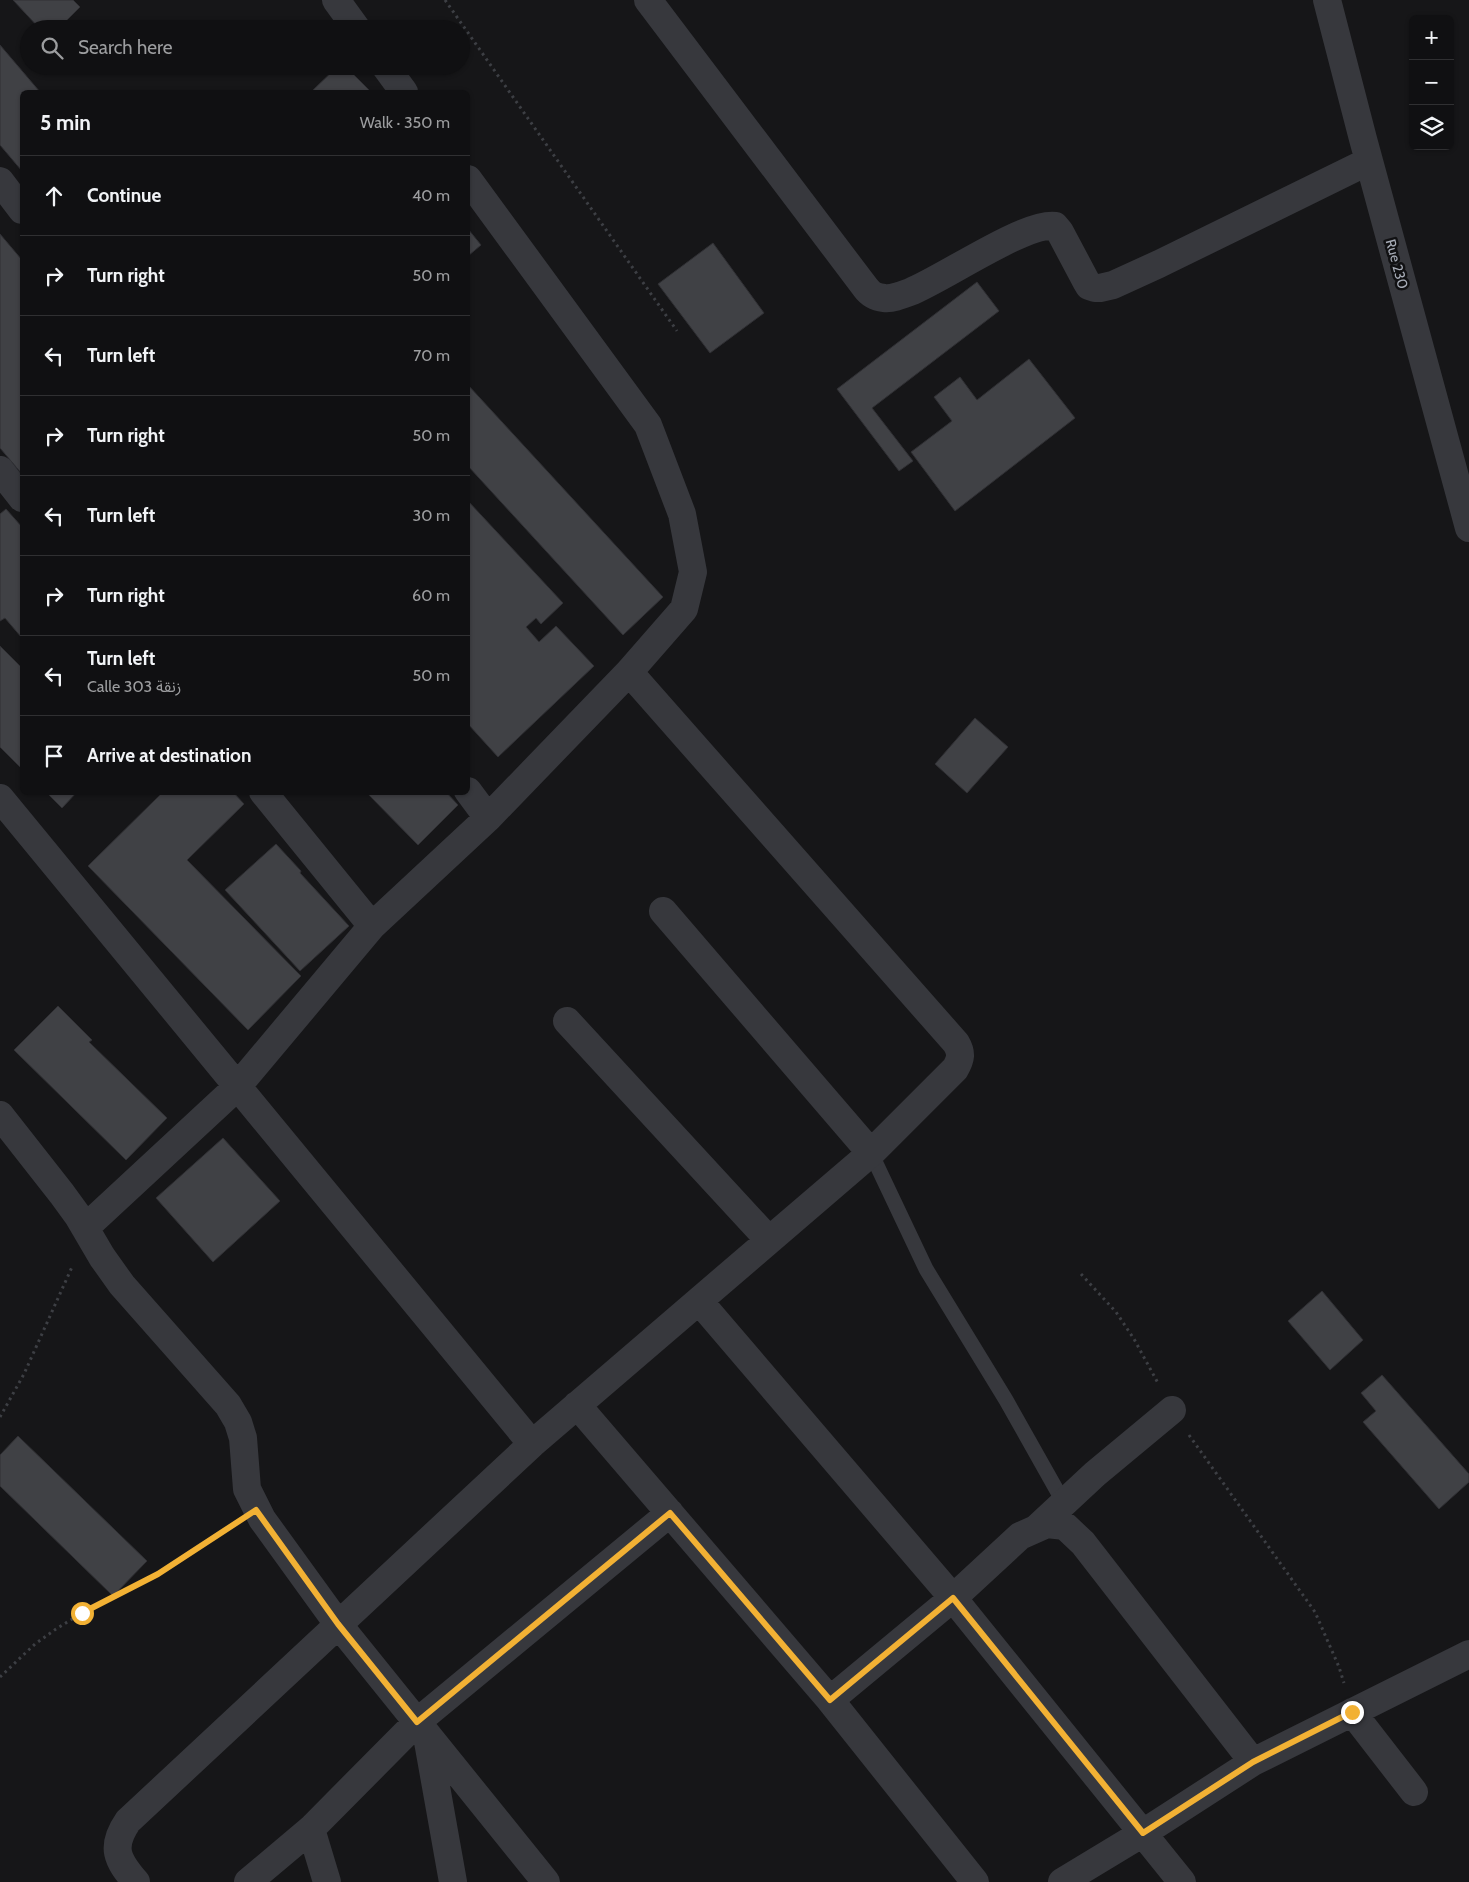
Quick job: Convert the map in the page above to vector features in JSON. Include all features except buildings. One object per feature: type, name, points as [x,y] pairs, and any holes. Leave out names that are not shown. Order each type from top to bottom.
[{"type":"street","points":[[336,0],[350,20]]},
{"type":"street","points":[[648,0],[864,287],[875,296],[886,298],[927,285],[1027,231],[1045,225],[1055,226],[1060,232],[1089,286],[1100,288],[1159,264],[1369,161]]},
{"type":"street","name":"Rue 230","points":[[1328,0],[1369,161],[1469,528]]},
{"type":"street","points":[[392,75],[403,90]]},
{"type":"street","points":[[0,181],[20,207]]},
{"type":"street","points":[[85,1228],[237,1087],[372,926],[488,818],[629,672],[684,609],[693,572],[682,514],[648,425],[470,182]]},
{"type":"street","points":[[0,470],[20,495]]},
{"type":"street","points":[[136,1882],[121,1865],[117,1850],[119,1835],[128,1821],[532,1444],[871,1152],[960,1062],[960,1050],[956,1043],[629,672]]},
{"type":"street","points":[[470,794],[488,818]]},
{"type":"street","points":[[265,795],[372,926]]},
{"type":"street","points":[[0,798],[532,1444]]},
{"type":"street","points":[[663,911],[871,1152]]},
{"type":"street","points":[[567,1021],[769,1240]]},
{"type":"street","points":[[0,1115],[62,1194],[122,1285],[228,1404],[238,1422],[243,1438],[247,1488],[256,1510],[338,1624],[546,1882]]},
{"type":"street","points":[[698,1301],[953,1598],[1182,1882]]},
{"type":"street","points":[[578,1405],[830,1700],[975,1882]]},
{"type":"street","points":[[1037,1528],[1172,1410]]},
{"type":"street","points":[[248,1882],[311,1829],[422,1728],[670,1513]]},
{"type":"street","points":[[830,1700],[953,1598],[1020,1536],[1047,1524],[1065,1526],[1082,1543],[1253,1762]]},
{"type":"street","points":[[1062,1882],[1143,1833],[1253,1762],[1469,1654]]},
{"type":"street","points":[[1352,1712],[1414,1792]]},
{"type":"street","points":[[422,1728],[453,1882]]},
{"type":"street","points":[[311,1829],[327,1882]]},
{"type":"lane","points":[[871,1152],[926,1269],[1006,1400],[1064,1503]]},
{"type":"path","points":[[445,0],[459,20]]},
{"type":"path","points":[[470,36],[678,332]]},
{"type":"path","points":[[0,1417],[24,1374],[50,1319],[71,1271],[85,1228]]},
{"type":"path","points":[[1081,1274],[1116,1312],[1142,1354],[1172,1410],[1315,1612],[1340,1667],[1352,1712]]},
{"type":"path","points":[[0,1677],[35,1644],[56,1629],[82,1613],[158,1574],[256,1510]]},
{"type":"route","points":[[82,1613],[158,1574],[256,1510],[338,1624],[417,1722],[670,1513],[830,1700],[953,1598],[1143,1833],[1253,1762],[1352,1712]]}]
